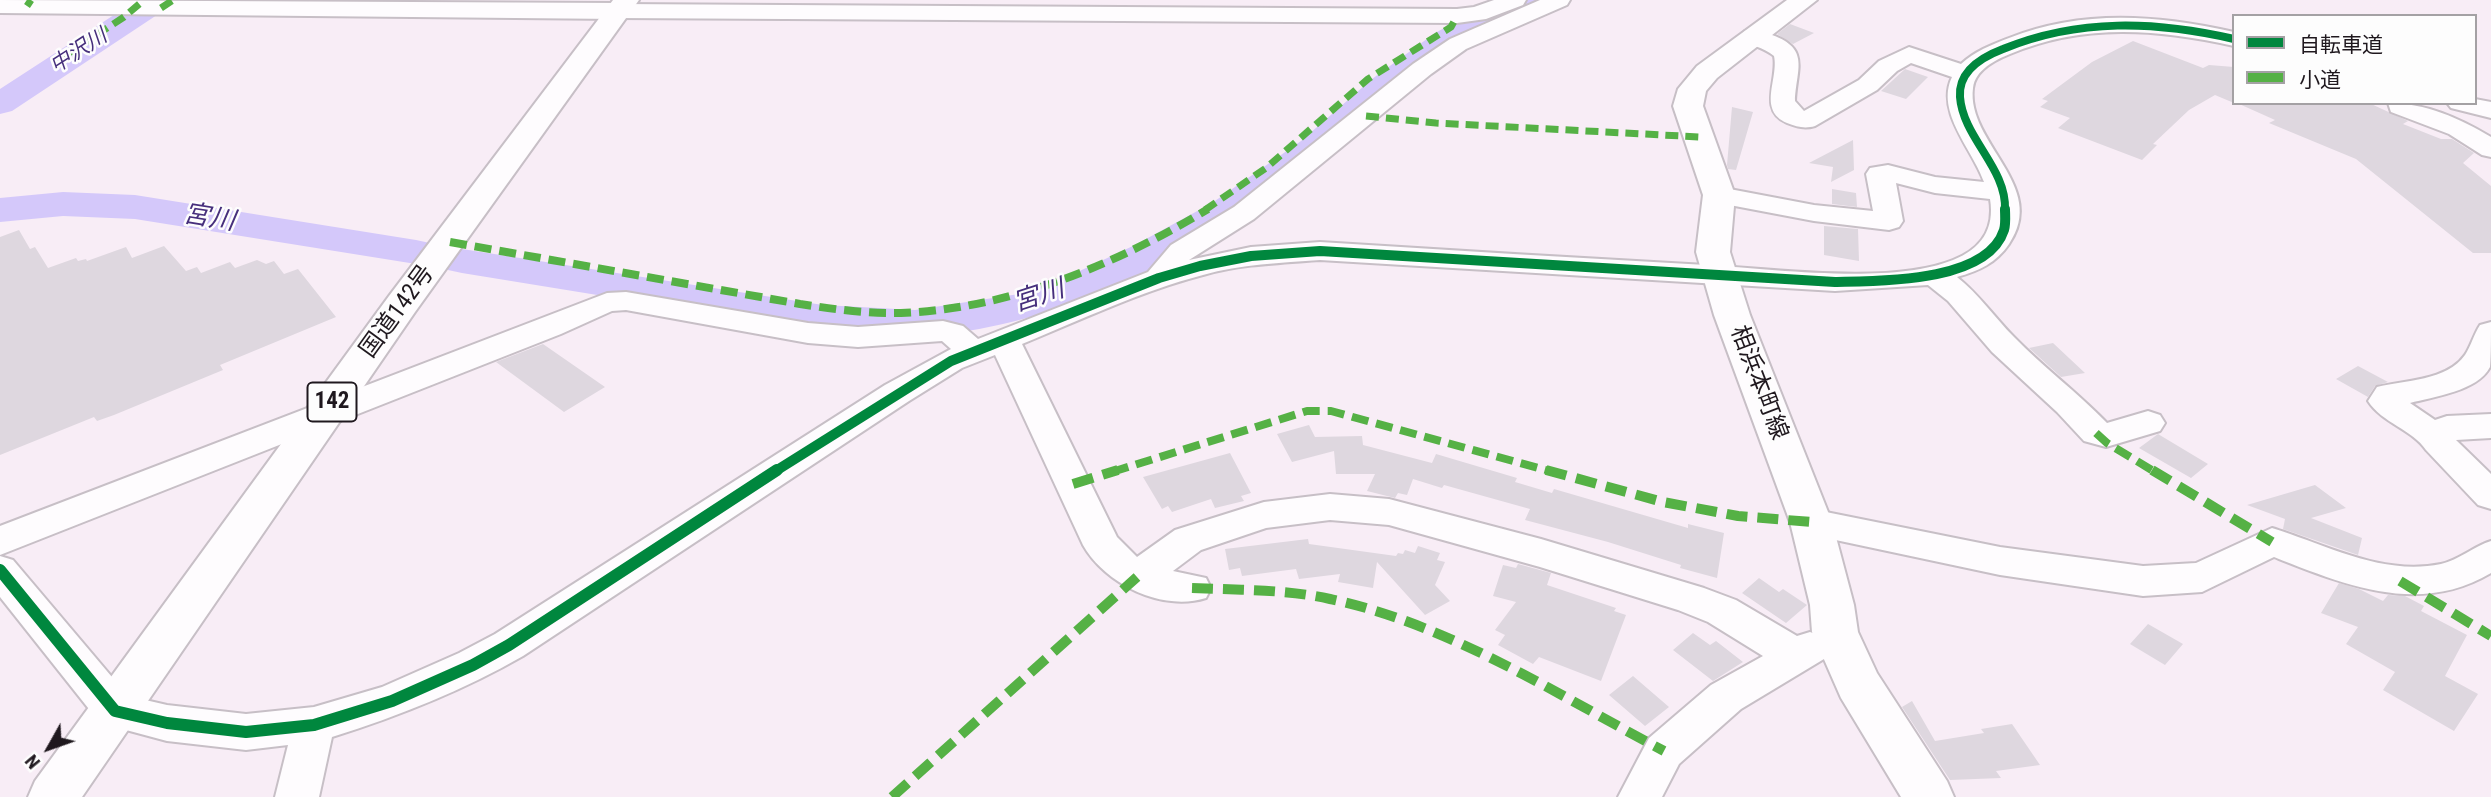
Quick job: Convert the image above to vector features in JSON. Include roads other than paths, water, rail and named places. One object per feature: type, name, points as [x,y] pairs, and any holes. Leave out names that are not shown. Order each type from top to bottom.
[{"type":"main road","name":"相浜本町線","points":[[1804,0],[1707,72],[1688,97],[1690,116],[1704,147],[1719,195],[1713,252],[1732,315],[1811,522],[1832,605],[1816,644],[1858,684],[1929,797]]},
{"type":"main road","points":[[0,5],[146,8],[622,5]]},
{"type":"main road","name":"国道142号","points":[[52,797],[324,414],[622,5]]},
{"type":"street","points":[[622,5],[1043,6],[1457,16],[1478,13],[1515,0]]},
{"type":"street","points":[[1159,278],[1167,264],[1181,251],[1244,213],[1422,69],[1458,44],[1559,0]]},
{"type":"street","points":[[0,570],[115,711],[157,721],[246,732],[314,725],[392,701],[474,665],[509,645],[897,393],[988,345],[1159,278],[1228,260],[1320,251],[1835,282],[1905,280],[1935,275],[1974,262],[1991,249],[2001,236],[2004,223],[2003,192],[1964,111],[1960,89],[1967,74],[1981,59],[2032,36],[2086,24],[2152,24],[2232,39]]},
{"type":"street","points":[[1753,36],[1779,47],[1786,54],[1788,61],[1783,86],[1784,106],[1796,118],[1806,121],[1868,85],[1888,66],[1909,54],[1967,74]]},
{"type":"street","points":[[2395,105],[2458,128],[2491,149]]},
{"type":"street","points":[[2469,105],[2491,110]]},
{"type":"street","points":[[2491,160],[2483,161],[2491,171]]},
{"type":"street","points":[[1719,195],[1814,212],[1889,221],[1880,174],[1888,173],[1935,185],[2003,192]]},
{"type":"street","points":[[1935,275],[1959,294],[2003,345],[2069,404],[2096,433],[2106,435],[2148,423]]},
{"type":"street","points":[[0,541],[550,327],[620,287],[641,301],[808,333],[858,337],[943,331],[988,345],[1102,545],[1118,566],[1137,577],[1192,588]]},
{"type":"street","points":[[2439,436],[2414,423],[2385,401],[2389,395],[2439,384],[2472,369],[2484,351],[2491,332]]},
{"type":"street","points":[[2491,426],[2447,428],[2439,436],[2438,442],[2448,456],[2491,496]]},
{"type":"street","points":[[1137,577],[1188,540],[1264,515],[1330,507],[1390,513],[1541,553],[1690,599],[1816,644]]},
{"type":"street","points":[[1811,522],[2000,561],[2143,581],[2202,577],[2272,542],[2372,578],[2400,582],[2449,577],[2491,555]]},
{"type":"street","points":[[1640,797],[1664,751],[1726,697],[1816,644]]},
{"type":"street","points":[[297,797],[314,725]]},
{"type":"waterway","name":"中沢川","points":[[0,104],[158,0]]},
{"type":"waterway","name":"宮川","points":[[462,261],[823,318],[915,323],[974,316],[1028,305],[1084,285],[1149,254],[1226,211],[1314,149],[1384,86],[1446,40],[1476,24],[1538,0]]},
{"type":"waterway","name":"宮川","points":[[0,210],[63,204],[135,207],[416,252]]}]
